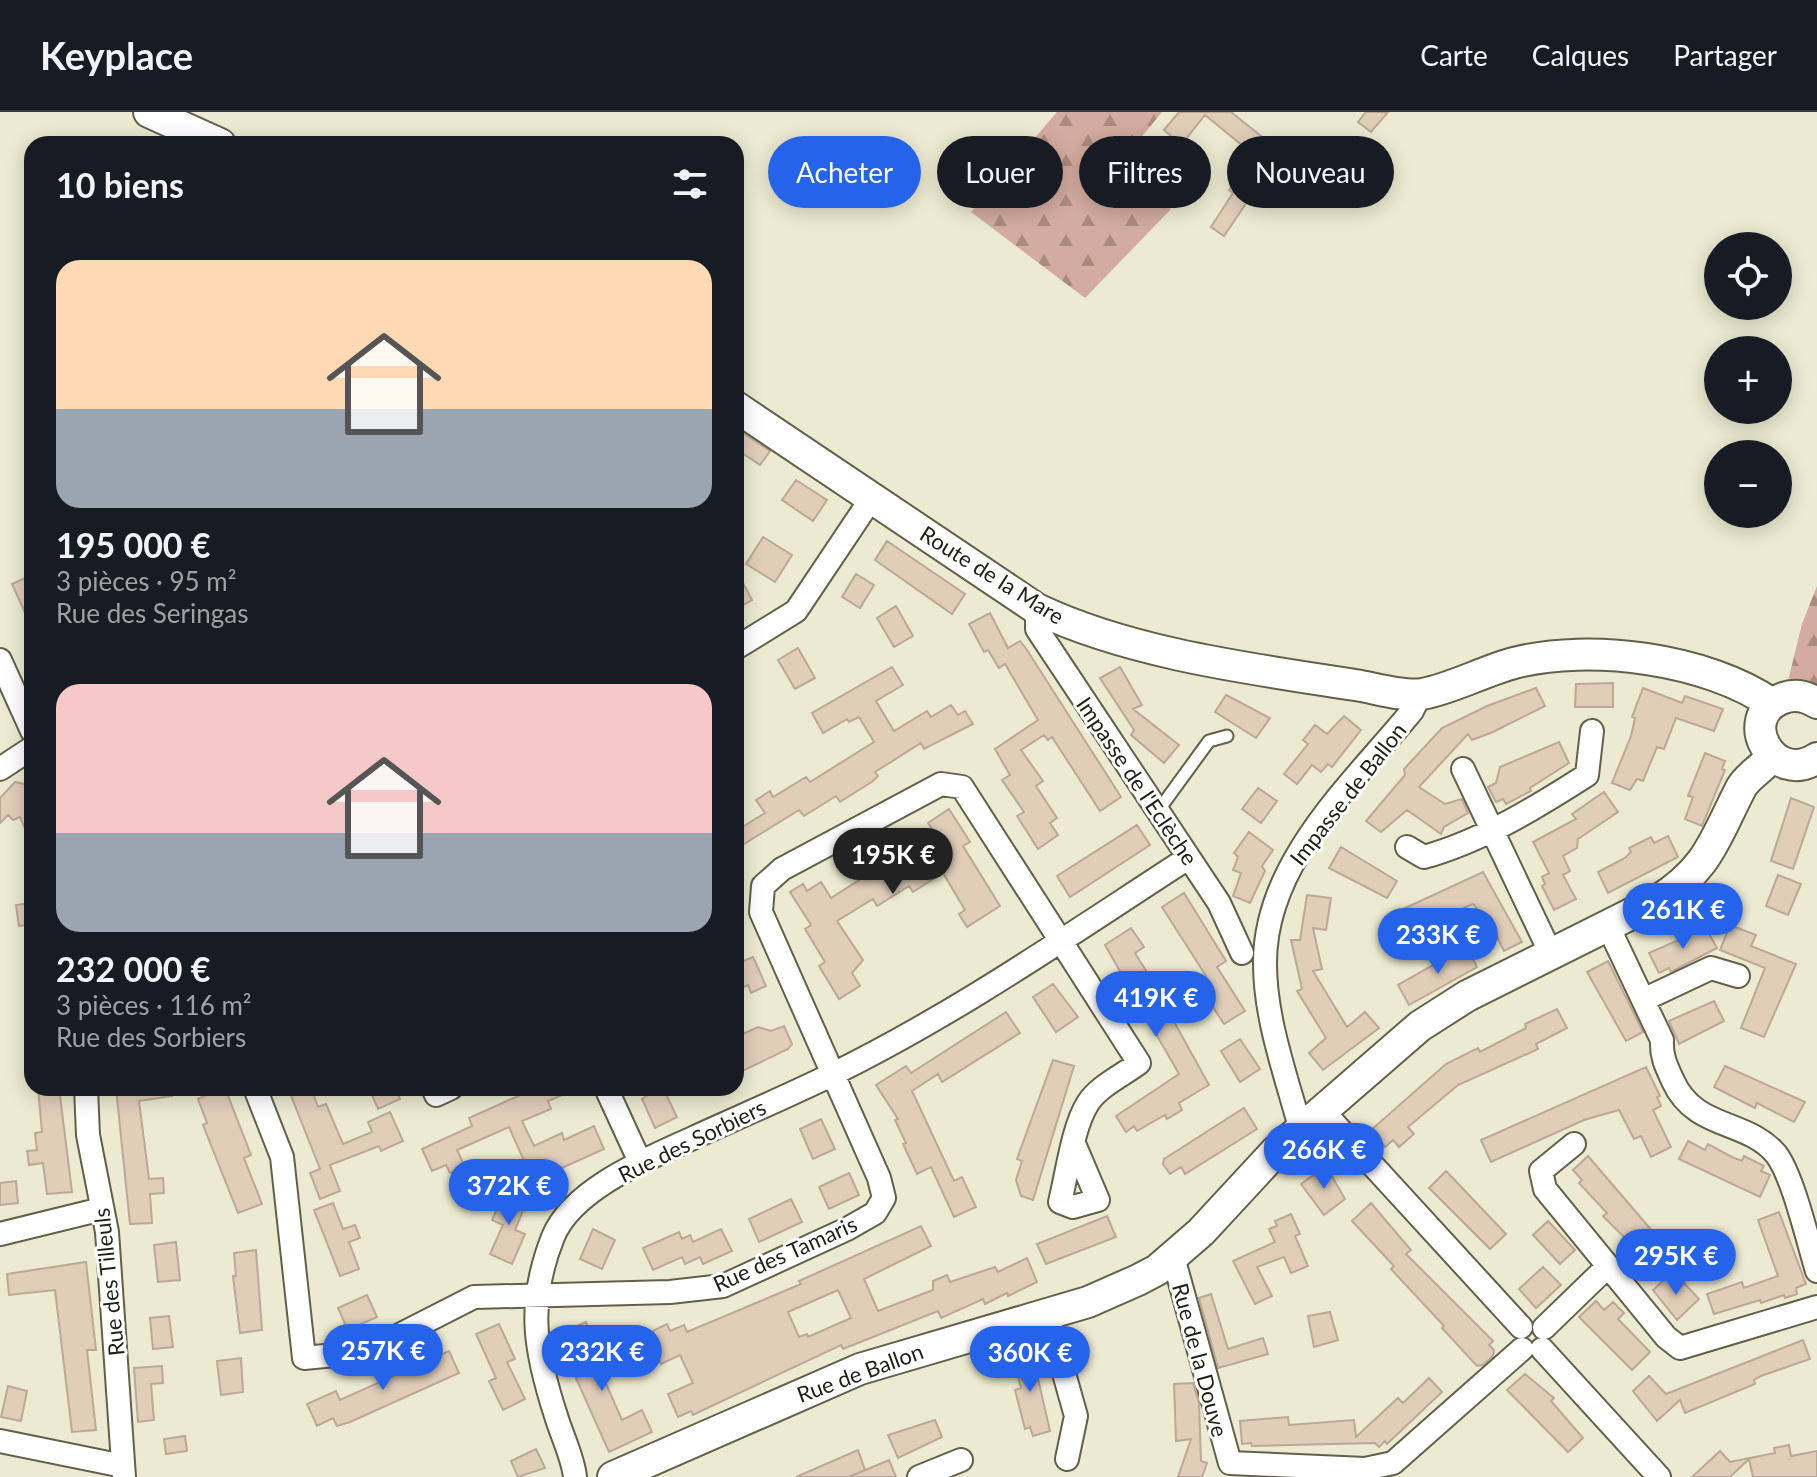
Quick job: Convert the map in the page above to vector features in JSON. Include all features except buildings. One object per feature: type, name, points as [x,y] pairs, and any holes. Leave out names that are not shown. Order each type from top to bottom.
[{"type":"street","points":[[149,112],[202,136]]},
{"type":"street","name":"Route de la Mare","points":[[744,412],[1037,609],[1086,630],[1147,646],[1291,675],[1420,695]]},
{"type":"street","points":[[744,643],[796,611],[871,499]]},
{"type":"street","name":"Impasse de l'Eclèche","points":[[1037,609],[1037,629],[1219,903],[1242,953]]},
{"type":"street","points":[[1420,695],[1519,662],[1623,656],[1665,661],[1710,674],[1737,684],[1772,704]]},
{"type":"street","points":[[0,660],[24,713]]},
{"type":"street","name":"Impasse de Ballon","points":[[1313,1119],[1298,1120],[1268,997],[1266,932],[1284,878],[1304,846],[1412,711],[1420,695]]},
{"type":"street","points":[[1817,703],[1798,696],[1772,704],[1760,727],[1762,743],[1771,756],[1783,764],[1798,766],[1817,758]]},
{"type":"street","points":[[1407,847],[1424,857],[1450,850],[1492,830],[1587,775],[1592,731]]},
{"type":"street","points":[[0,769],[24,753]]},
{"type":"street","name":"Rue de Ballon","points":[[613,1477],[860,1369],[1114,1293],[1157,1270],[1313,1119],[1393,1047],[1439,1012],[1670,893],[1701,867],[1716,844],[1742,786],[1771,756]]},
{"type":"street","points":[[1463,769],[1551,954]]},
{"type":"street","name":"Rue des Tamaris","points":[[258,1096],[282,1157],[304,1358],[366,1352],[474,1297],[701,1291],[723,1286],[875,1213],[884,1198],[879,1178],[761,912],[760,893],[774,873],[941,784],[962,787],[1061,940]]},
{"type":"street","name":"Rue des Sorbiers","points":[[575,1477],[535,1338],[535,1296],[554,1234],[582,1199],[640,1162],[833,1074],[951,1009],[1188,858]]},
{"type":"street","points":[[1608,926],[1662,1040],[1661,1056],[1681,1098],[1707,1118],[1763,1143],[1780,1160],[1817,1271]]},
{"type":"street","points":[[1061,940],[1139,1063],[1089,1102],[1075,1146]]},
{"type":"street","points":[[1643,1000],[1711,968],[1738,976]]},
{"type":"street","name":"Rue des Tilleuls","points":[[86,1096],[88,1135],[102,1209],[113,1304],[124,1472]]},
{"type":"street","points":[[610,1096],[640,1162]]},
{"type":"street","points":[[1313,1119],[1532,1338],[1659,1477]]},
{"type":"street","points":[[1574,1144],[1541,1171],[1545,1189],[1659,1328],[1680,1348],[1817,1307]]},
{"type":"street","points":[[0,1234],[102,1209]]},
{"type":"street","name":"Rue de la Douve","points":[[1173,1257],[1227,1470],[1365,1469],[1393,1463],[1608,1266]]},
{"type":"street","points":[[1047,1313],[1076,1416],[1067,1459]]},
{"type":"street","points":[[0,1441],[124,1472]]},
{"type":"street","points":[[919,1477],[961,1460]]},
{"type":"lane","points":[[1158,811],[1209,741],[1227,736]]},
{"type":"green space","points":[[1057,112],[1162,112],[1142,136],[1079,136],[1079,208],[1171,209],[1085,298],[971,212],[974,208],[1063,208],[1063,136],[1036,136]]},
{"type":"green space","points":[[1817,586],[1817,687],[1787,685],[1802,624]]}]
